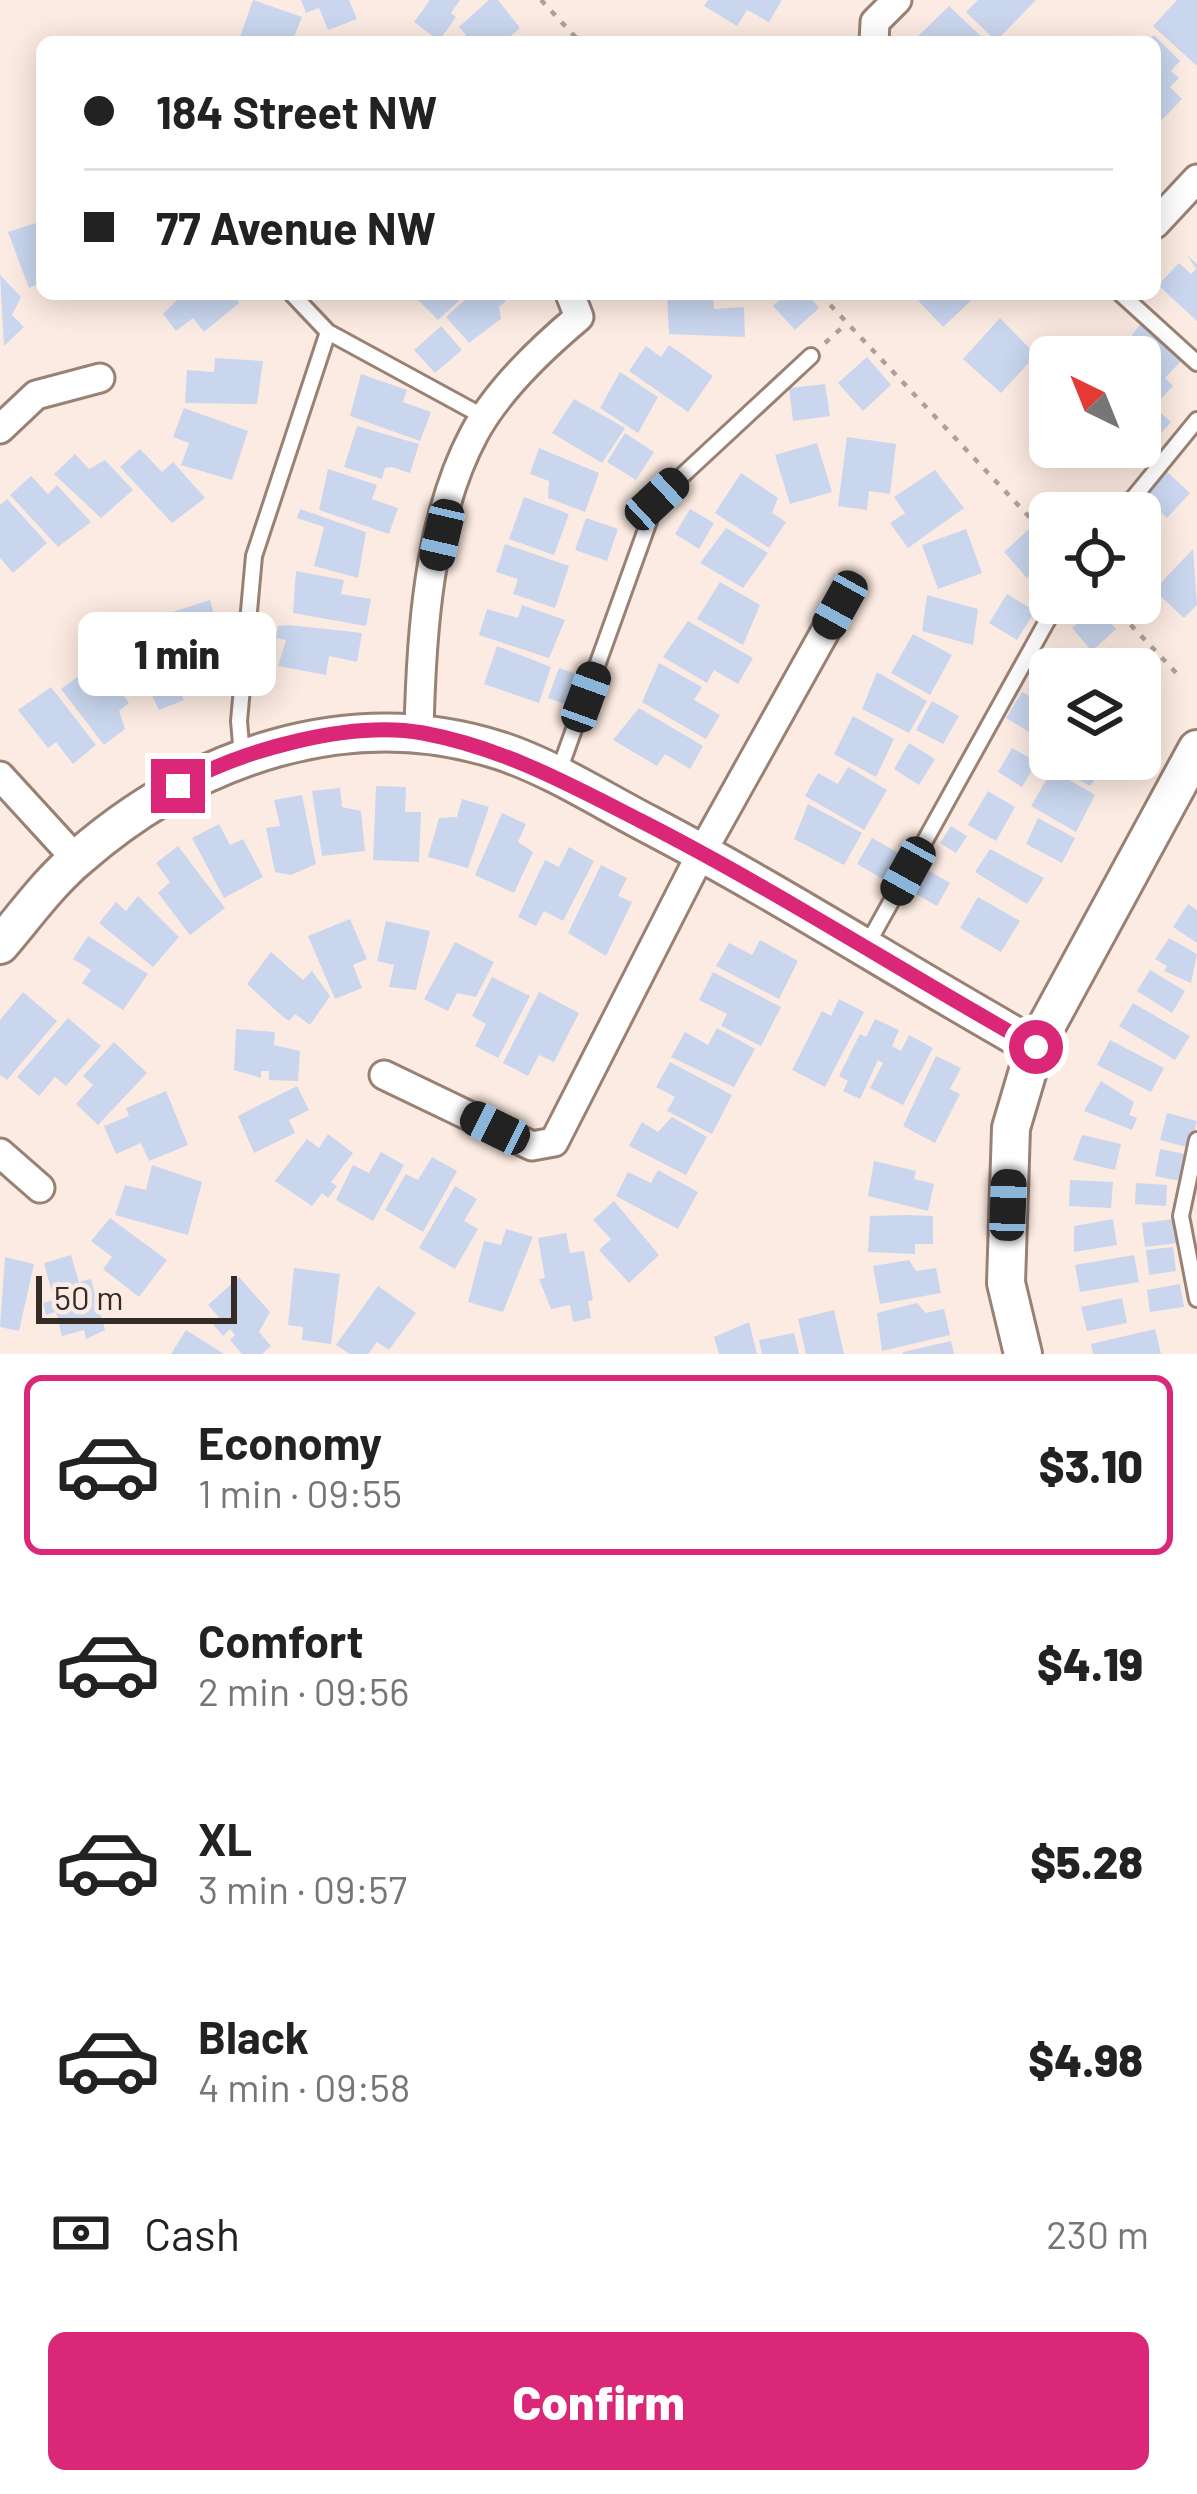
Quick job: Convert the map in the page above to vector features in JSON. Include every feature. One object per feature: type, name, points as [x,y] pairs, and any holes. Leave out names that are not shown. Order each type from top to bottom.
[{"type":"street","points":[[875,32],[897,0]]},
{"type":"street","points":[[1161,218],[1197,179]]},
{"type":"street","points":[[419,732],[422,624],[453,491],[475,432],[574,306]]},
{"type":"street","points":[[0,429],[36,395],[100,378]]},
{"type":"street","points":[[384,1075],[532,1146],[554,1142],[703,853],[840,605]]},
{"type":"street","points":[[0,945],[76,859],[155,799],[242,756],[349,734],[419,732],[500,751],[557,776],[703,853],[1036,1047]]},
{"type":"street","points":[[1023,1354],[1006,1282],[1011,1128],[1036,1047],[1197,749]]},
{"type":"street","points":[[0,776],[76,859]]},
{"type":"street","points":[[0,1153],[40,1187]]},
{"type":"lane","points":[[298,300],[328,332],[486,418]]},
{"type":"lane","points":[[1128,300],[1197,363]]},
{"type":"lane","points":[[242,756],[239,721],[254,556],[328,332]]},
{"type":"lane","points":[[557,776],[657,499],[811,356]]},
{"type":"lane","points":[[1138,492],[1197,420]]},
{"type":"lane","points":[[866,947],[1045,624]]},
{"type":"lane","points":[[1197,1140],[1181,1216],[1197,1299]]},
{"type":"path","points":[[541,0],[574,36]]},
{"type":"path","points":[[826,300],[1029,517]]},
{"type":"path","points":[[811,356],[848,323]]},
{"type":"path","points":[[1129,624],[1181,680]]},
{"type":"building","points":[[253,0],[302,17],[294,36],[240,36]]},
{"type":"building","points":[[301,0],[349,0],[357,19],[328,30],[319,8],[306,13]]},
{"type":"building","points":[[430,0],[460,0],[451,13],[456,17],[443,36],[432,36],[414,22]]},
{"type":"building","points":[[489,0],[498,0],[520,28],[511,36],[467,36],[459,27]]},
{"type":"building","points":[[708,0],[782,0],[769,22],[747,10],[737,26],[704,6]]},
{"type":"building","points":[[978,0],[1036,0],[1001,36],[991,36],[966,12]]},
{"type":"building","points":[[1177,0],[1197,0],[1197,66],[1153,26]]},
{"type":"building","points":[[949,6],[981,36],[918,36]]},
{"type":"building","points":[[1161,42],[1180,61],[1171,71],[1179,78],[1170,87],[1182,99],[1162,120]]},
{"type":"building","points":[[36,223],[36,285],[29,288],[8,232]]},
{"type":"building","points":[[1187,255],[1197,264],[1197,321],[1161,288],[1179,263],[1191,274],[1196,269]]},
{"type":"building","points":[[0,275],[21,297],[12,315],[24,327],[4,346]]},
{"type":"building","points":[[177,300],[239,303],[204,332],[193,318],[176,331],[163,314]]},
{"type":"building","points":[[418,300],[460,300],[438,320]]},
{"type":"building","points":[[464,300],[506,301],[499,307],[501,319],[469,343],[446,317]]},
{"type":"building","points":[[667,300],[713,300],[714,309],[744,307],[745,337],[669,334]]},
{"type":"building","points":[[780,300],[812,300],[819,308],[795,330],[773,306]]},
{"type":"building","points":[[918,300],[972,300],[943,327]]},
{"type":"building","points":[[1000,318],[1029,348],[1029,363],[1001,393],[963,359]]},
{"type":"building","points":[[1142,322],[1157,336],[1132,336]]},
{"type":"building","points":[[441,326],[462,350],[435,373],[414,350]]},
{"type":"building","points":[[1161,340],[1182,360],[1165,378],[1173,386],[1161,399]]},
{"type":"building","points":[[669,345],[713,376],[688,412],[629,371],[646,346],[661,357]]},
{"type":"building","points":[[867,357],[891,385],[863,411],[838,383]]},
{"type":"building","points":[[215,358],[263,361],[257,404],[185,403],[187,370],[214,372]]},
{"type":"building","points":[[620,372],[658,397],[638,433],[600,408]]},
{"type":"building","points":[[361,374],[407,390],[403,402],[431,412],[420,441],[350,416]]},
{"type":"building","points":[[825,384],[830,416],[793,421],[789,388]]},
{"type":"building","points":[[574,399],[625,428],[602,463],[552,433]]},
{"type":"building","points":[[184,408],[248,431],[232,480],[181,465],[189,443],[173,437]]},
{"type":"building","points":[[1161,413],[1171,422],[1161,433]]},
{"type":"building","points":[[357,426],[419,444],[410,473],[385,468],[382,479],[344,467]]},
{"type":"building","points":[[625,433],[654,452],[636,480],[607,462]]},
{"type":"building","points":[[847,437],[896,444],[890,494],[869,491],[867,510],[838,506]]},
{"type":"building","points":[[817,443],[832,492],[790,504],[775,455]]},
{"type":"building","points":[[539,448],[599,473],[585,512],[548,498],[549,481],[530,474]]},
{"type":"building","points":[[140,449],[162,472],[173,462],[205,498],[172,523],[120,467]]},
{"type":"building","points":[[75,454],[89,469],[105,460],[133,490],[101,518],[54,474]]},
{"type":"building","points":[[328,469],[377,485],[372,499],[398,508],[389,534],[319,510]]},
{"type":"building","points":[[1164,469],[1190,493],[1167,518],[1161,512],[1161,492],[1143,492]]},
{"type":"building","points":[[935,470],[964,508],[908,548],[890,523],[905,513],[894,497]]},
{"type":"building","points":[[741,473],[778,498],[772,513],[786,522],[769,548],[715,513]]},
{"type":"building","points":[[31,476],[48,494],[57,485],[91,522],[58,547],[10,495]]},
{"type":"building","points":[[524,497],[569,514],[554,555],[509,539]]},
{"type":"building","points":[[7,499],[47,543],[13,573],[0,558],[0,505]]},
{"type":"building","points":[[300,509],[366,532],[358,578],[314,566],[324,527],[297,518]]},
{"type":"building","points":[[690,509],[714,523],[699,549],[675,534]]},
{"type":"building","points":[[586,518],[618,529],[607,561],[575,550]]},
{"type":"building","points":[[726,528],[768,553],[743,588],[700,563]]},
{"type":"building","points":[[966,529],[982,573],[938,589],[922,545]]},
{"type":"building","points":[[1028,530],[1029,576],[1027,578],[1004,552]]},
{"type":"building","points":[[505,544],[569,566],[555,608],[513,594],[518,579],[496,572]]},
{"type":"building","points":[[1193,549],[1197,605],[1184,618],[1161,597],[1161,583]]},
{"type":"building","points":[[296,571],[344,580],[341,594],[371,599],[366,626],[293,613]]},
{"type":"building","points":[[720,582],[760,605],[743,645],[697,619]]},
{"type":"building","points":[[1007,594],[1029,607],[1029,621],[1017,640],[989,623]]},
{"type":"building","points":[[927,595],[978,609],[973,645],[922,631]]},
{"type":"building","points":[[210,600],[227,661],[212,666],[217,683],[188,693],[173,638],[166,640],[165,635],[172,632],[166,614]]},
{"type":"building","points":[[522,605],[565,620],[549,658],[479,635],[487,609],[518,618]]},
{"type":"building","points":[[688,621],[753,658],[738,684],[714,670],[707,683],[663,657]]},
{"type":"building","points":[[1112,624],[1116,629],[1089,648],[1072,628]]},
{"type":"building","points":[[278,626],[362,633],[357,662],[329,656],[326,675],[278,666],[286,640],[276,638]]},
{"type":"building","points":[[152,633],[184,700],[159,710],[146,683],[129,690],[111,644]]},
{"type":"building","points":[[913,634],[952,655],[930,695],[891,673]]},
{"type":"building","points":[[497,646],[551,667],[539,703],[484,684]]},
{"type":"building","points":[[98,662],[129,703],[119,711],[125,729],[104,745],[61,689]]},
{"type":"building","points":[[659,663],[702,687],[694,700],[720,715],[706,739],[642,702]]},
{"type":"building","points":[[559,668],[586,677],[575,708],[548,698]]},
{"type":"building","points":[[877,672],[927,701],[909,733],[862,709]]},
{"type":"building","points":[[51,687],[96,745],[73,764],[56,742],[48,748],[18,710]]},
{"type":"building","points":[[1022,692],[1029,696],[1029,732],[1006,718]]},
{"type":"building","points":[[932,701],[959,716],[943,744],[916,730]]},
{"type":"building","points":[[639,708],[703,746],[690,769],[665,754],[657,766],[613,740]]},
{"type":"building","points":[[853,716],[894,739],[876,777],[834,754]]},
{"type":"building","points":[[909,743],[935,759],[919,785],[894,769]]},
{"type":"building","points":[[1012,748],[1029,758],[1029,775],[1022,787],[998,772]]},
{"type":"building","points":[[848,767],[887,790],[864,830],[805,796],[818,773],[838,784]]},
{"type":"building","points":[[1046,780],[1069,780],[1095,795],[1076,832],[1031,806]]},
{"type":"building","points":[[376,786],[406,787],[405,812],[421,812],[419,862],[373,860]]},
{"type":"building","points":[[340,788],[342,807],[361,811],[365,851],[322,856],[312,791]]},
{"type":"building","points":[[988,791],[1015,807],[996,841],[968,825]]},
{"type":"building","points":[[302,795],[316,864],[291,875],[275,872],[266,828],[280,826],[274,800]]},
{"type":"building","points":[[462,799],[489,807],[468,868],[428,857],[439,818],[457,817]]},
{"type":"building","points":[[808,804],[862,833],[844,865],[794,839]]},
{"type":"building","points":[[502,813],[526,824],[518,842],[533,852],[514,893],[475,875]]},
{"type":"building","points":[[1038,818],[1075,838],[1062,863],[1026,844]]},
{"type":"building","points":[[219,824],[230,845],[243,839],[263,877],[224,898],[192,838]]},
{"type":"building","points":[[951,826],[967,836],[956,853],[940,843]]},
{"type":"building","points":[[872,838],[902,855],[886,881],[857,864]]},
{"type":"building","points":[[178,846],[225,908],[190,935],[158,893],[170,882],[156,863]]},
{"type":"building","points":[[569,847],[594,861],[563,921],[544,911],[536,926],[518,917],[545,860],[559,867]]},
{"type":"building","points":[[990,849],[1044,878],[1027,904],[975,872]]},
{"type":"building","points":[[601,865],[627,878],[618,896],[632,902],[606,956],[568,933]]},
{"type":"building","points":[[922,867],[950,883],[937,906],[909,890]]},
{"type":"building","points":[[138,896],[179,937],[153,967],[99,923],[116,902],[126,911]]},
{"type":"building","points":[[978,897],[1020,921],[1001,952],[960,928]]},
{"type":"building","points":[[1188,904],[1197,910],[1197,943],[1173,927]]},
{"type":"building","points":[[350,919],[367,959],[353,965],[362,988],[335,999],[308,936]]},
{"type":"building","points":[[386,921],[430,931],[416,990],[389,987],[394,965],[377,961]]},
{"type":"building","points":[[88,936],[148,974],[123,1010],[82,983],[91,970],[73,959]]},
{"type":"building","points":[[1169,938],[1197,954],[1191,983],[1164,971],[1167,966],[1155,959]]},
{"type":"building","points":[[760,940],[798,961],[779,999],[716,966],[729,943],[752,955]]},
{"type":"building","points":[[455,942],[494,962],[476,997],[457,993],[448,1011],[424,999]]},
{"type":"building","points":[[271,952],[303,980],[312,971],[330,996],[310,1025],[295,1014],[289,1021],[247,984]]},
{"type":"building","points":[[1150,970],[1185,991],[1172,1013],[1137,991]]},
{"type":"building","points":[[713,972],[781,1007],[761,1046],[721,1026],[727,1014],[699,1000]]},
{"type":"building","points":[[492,977],[530,996],[498,1058],[475,1046],[486,1024],[472,1016]]},
{"type":"building","points":[[23,992],[57,1021],[7,1080],[0,1075],[0,1020]]},
{"type":"building","points":[[539,992],[579,1013],[554,1062],[539,1055],[528,1076],[503,1063]]},
{"type":"building","points":[[839,999],[864,1012],[825,1087],[792,1070],[822,1011],[831,1016]]},
{"type":"building","points":[[1133,1003],[1190,1036],[1175,1060],[1119,1026]]},
{"type":"building","points":[[68,1018],[101,1046],[66,1086],[55,1077],[39,1096],[17,1077]]},
{"type":"building","points":[[875,1019],[899,1030],[892,1046],[901,1051],[909,1035],[933,1048],[903,1105],[870,1088],[883,1063],[878,1060],[860,1099],[843,1091],[848,1081],[839,1076],[860,1034],[866,1037]]},
{"type":"building","points":[[717,1028],[755,1049],[734,1087],[671,1057],[685,1032],[708,1045]]},
{"type":"building","points":[[236,1029],[275,1032],[274,1045],[300,1051],[298,1081],[269,1080],[269,1071],[261,1071],[261,1078],[234,1070]]},
{"type":"building","points":[[1110,1040],[1164,1068],[1151,1092],[1097,1065]]},
{"type":"building","points":[[114,1042],[147,1073],[98,1125],[76,1104],[93,1085],[83,1076]]},
{"type":"building","points":[[936,1056],[961,1068],[950,1089],[960,1094],[935,1143],[903,1126]]},
{"type":"building","points":[[670,1062],[732,1095],[712,1134],[667,1111],[675,1097],[656,1087]]},
{"type":"building","points":[[1101,1081],[1134,1102],[1129,1115],[1137,1118],[1132,1130],[1084,1111]]},
{"type":"building","points":[[297,1086],[309,1110],[289,1120],[295,1133],[254,1153],[238,1116]]},
{"type":"building","points":[[166,1091],[188,1145],[149,1161],[141,1143],[116,1154],[104,1126],[129,1116],[126,1108]]},
{"type":"building","points":[[1167,1113],[1197,1121],[1190,1148],[1160,1140]]},
{"type":"building","points":[[672,1117],[707,1137],[686,1175],[629,1146],[642,1122],[658,1132]]},
{"type":"building","points":[[328,1134],[353,1153],[331,1182],[337,1186],[328,1198],[322,1193],[312,1206],[275,1181],[307,1139],[319,1148]]},
{"type":"building","points":[[1082,1135],[1121,1144],[1115,1170],[1073,1160]]},
{"type":"building","points":[[1160,1149],[1190,1155],[1185,1182],[1155,1176]]},
{"type":"building","points":[[381,1152],[404,1165],[373,1221],[336,1200],[353,1165],[369,1173]]},
{"type":"building","points":[[432,1157],[457,1171],[423,1232],[385,1210],[406,1174],[418,1180]]},
{"type":"building","points":[[874,1161],[916,1171],[914,1179],[934,1184],[928,1211],[868,1196]]},
{"type":"building","points":[[152,1165],[202,1182],[188,1235],[115,1215],[125,1185],[146,1190]]},
{"type":"building","points":[[658,1170],[698,1192],[678,1229],[616,1196],[628,1172],[651,1183]]},
{"type":"building","points":[[1070,1180],[1113,1182],[1111,1208],[1069,1206]]},
{"type":"building","points":[[1136,1183],[1167,1185],[1166,1206],[1135,1204]]},
{"type":"building","points":[[455,1186],[477,1199],[464,1221],[478,1229],[455,1269],[419,1248]]},
{"type":"building","points":[[614,1201],[659,1255],[629,1283],[599,1250],[611,1239],[593,1220]]},
{"type":"building","points":[[870,1216],[933,1216],[933,1244],[915,1244],[915,1254],[868,1252]]},
{"type":"building","points":[[110,1218],[167,1260],[139,1297],[103,1269],[112,1257],[91,1241]]},
{"type":"building","points":[[1113,1219],[1117,1245],[1074,1252],[1074,1226]]},
{"type":"building","points":[[1174,1219],[1177,1243],[1145,1247],[1142,1223]]},
{"type":"building","points":[[506,1229],[533,1237],[503,1312],[468,1302],[484,1241],[501,1245]]},
{"type":"building","points":[[566,1233],[570,1253],[584,1251],[593,1300],[588,1301],[591,1318],[573,1322],[570,1305],[551,1309],[539,1279],[545,1278],[538,1238]]},
{"type":"building","points":[[1173,1247],[1176,1271],[1149,1275],[1146,1250]]},
{"type":"building","points":[[71,1255],[79,1282],[91,1279],[105,1330],[86,1339],[84,1330],[62,1336],[56,1312],[46,1315],[43,1303],[54,1300],[44,1263]]},
{"type":"building","points":[[1134,1255],[1139,1282],[1080,1292],[1075,1265]]},
{"type":"building","points":[[5,1257],[34,1264],[19,1331],[0,1327]]},
{"type":"building","points":[[909,1260],[916,1271],[936,1268],[941,1293],[880,1304],[873,1266]]},
{"type":"building","points":[[294,1268],[340,1274],[331,1344],[302,1340],[303,1327],[288,1325]]},
{"type":"building","points":[[239,1277],[270,1312],[259,1332],[271,1346],[262,1354],[242,1354],[230,1340],[235,1335],[230,1329],[223,1336],[212,1323],[219,1317],[208,1305]]},
{"type":"building","points":[[1180,1284],[1184,1307],[1150,1312],[1147,1290]]},
{"type":"building","points":[[378,1286],[416,1313],[389,1350],[377,1342],[368,1354],[350,1354],[336,1345]]},
{"type":"building","points":[[1122,1298],[1127,1323],[1087,1331],[1081,1307]]},
{"type":"building","points":[[917,1303],[926,1313],[944,1309],[950,1335],[882,1351],[877,1313]]},
{"type":"building","points":[[834,1310],[844,1354],[806,1354],[798,1319]]},
{"type":"building","points":[[749,1322],[757,1354],[719,1354],[714,1337]]},
{"type":"building","points":[[1155,1329],[1161,1354],[1093,1354],[1091,1344]]},
{"type":"building","points":[[186,1330],[224,1354],[171,1354]]},
{"type":"building","points":[[794,1333],[799,1354],[762,1354],[759,1340]]},
{"type":"building","points":[[951,1341],[954,1354],[903,1354],[903,1352]]},
{"type":"route","points":[[178,786],[242,756],[349,734],[419,732],[500,751],[703,853],[1036,1047]]}]
